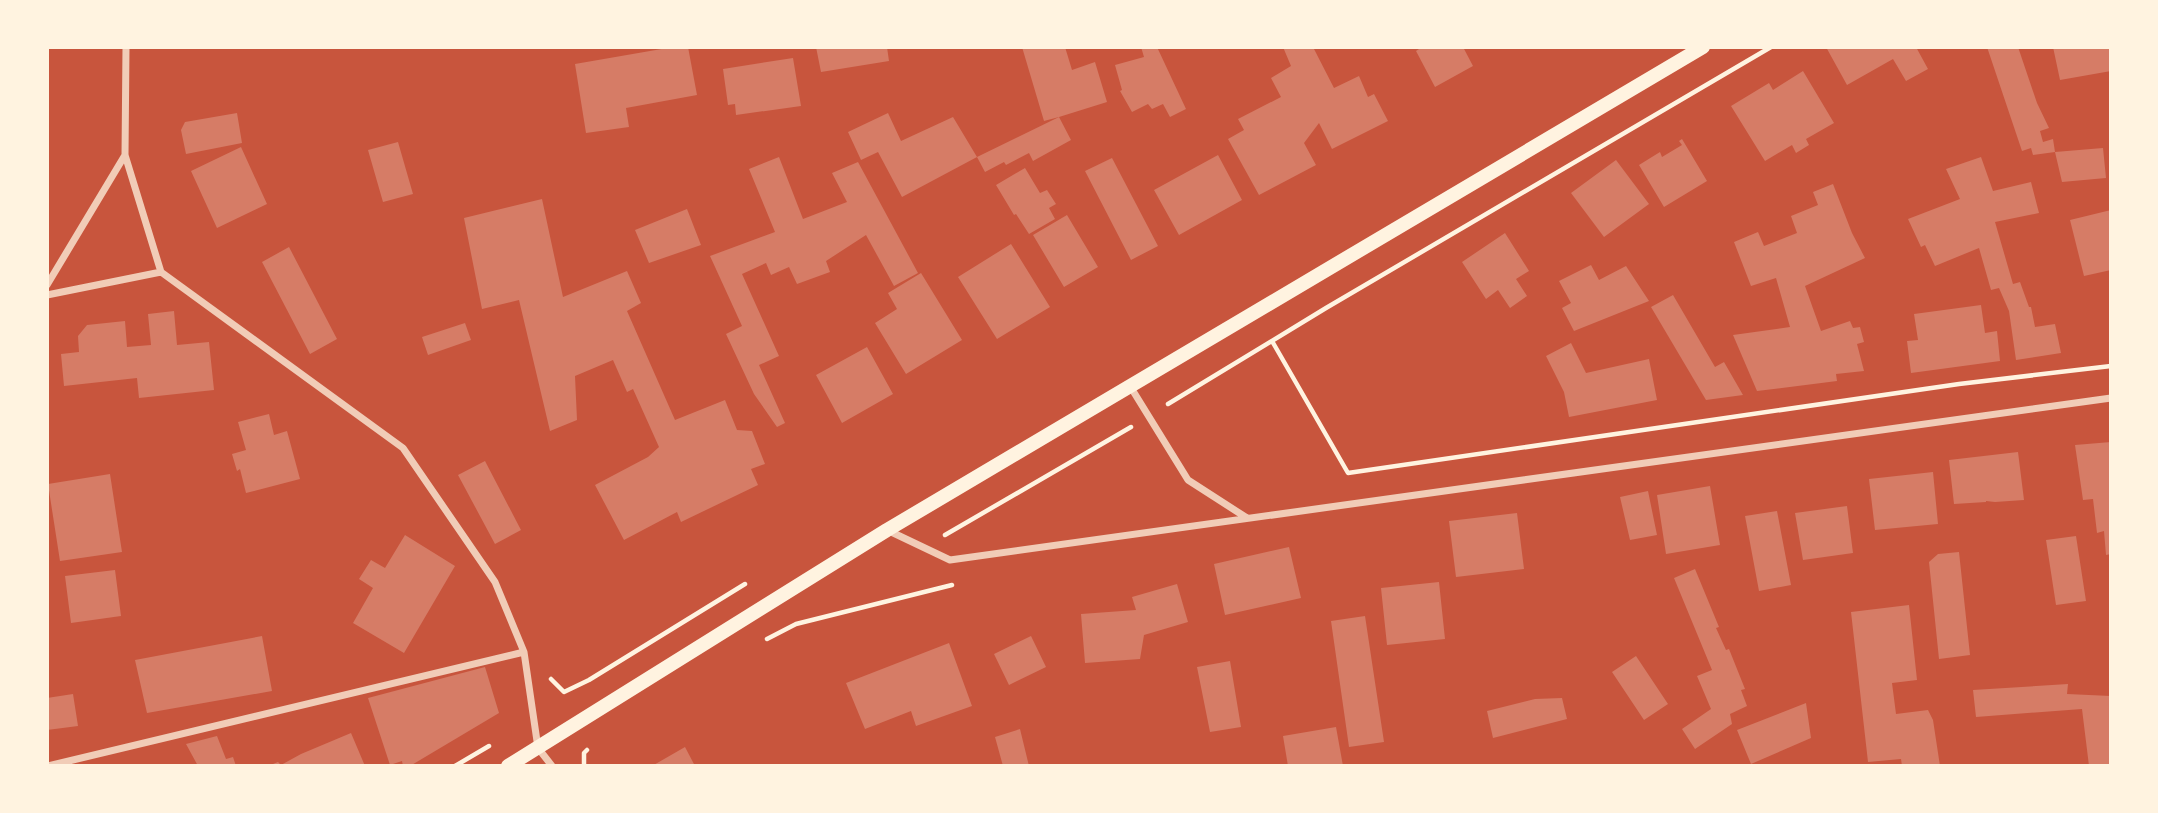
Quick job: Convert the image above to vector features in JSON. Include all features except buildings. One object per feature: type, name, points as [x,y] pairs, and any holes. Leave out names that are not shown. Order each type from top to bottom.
[{"type":"main road","points":[[508,766],[887,530],[1703,47]]},
{"type":"street","points":[[126,47],[125,155],[161,272],[402,448],[495,582],[524,652],[538,747],[552,766]]},
{"type":"street","points":[[47,285],[125,155]]},
{"type":"street","points":[[47,295],[161,272]]},
{"type":"street","points":[[1130,386],[1188,480],[1248,518]]},
{"type":"street","points":[[887,530],[950,560],[2111,398]]},
{"type":"street","points":[[48,766],[524,652]]},
{"type":"path","points":[[762,641],[796,624],[939,589],[950,560],[945,534],[1150,416],[1272,341],[1771,47]]},
{"type":"path","points":[[1272,341],[1348,474],[1959,384],[2111,366]]}]
